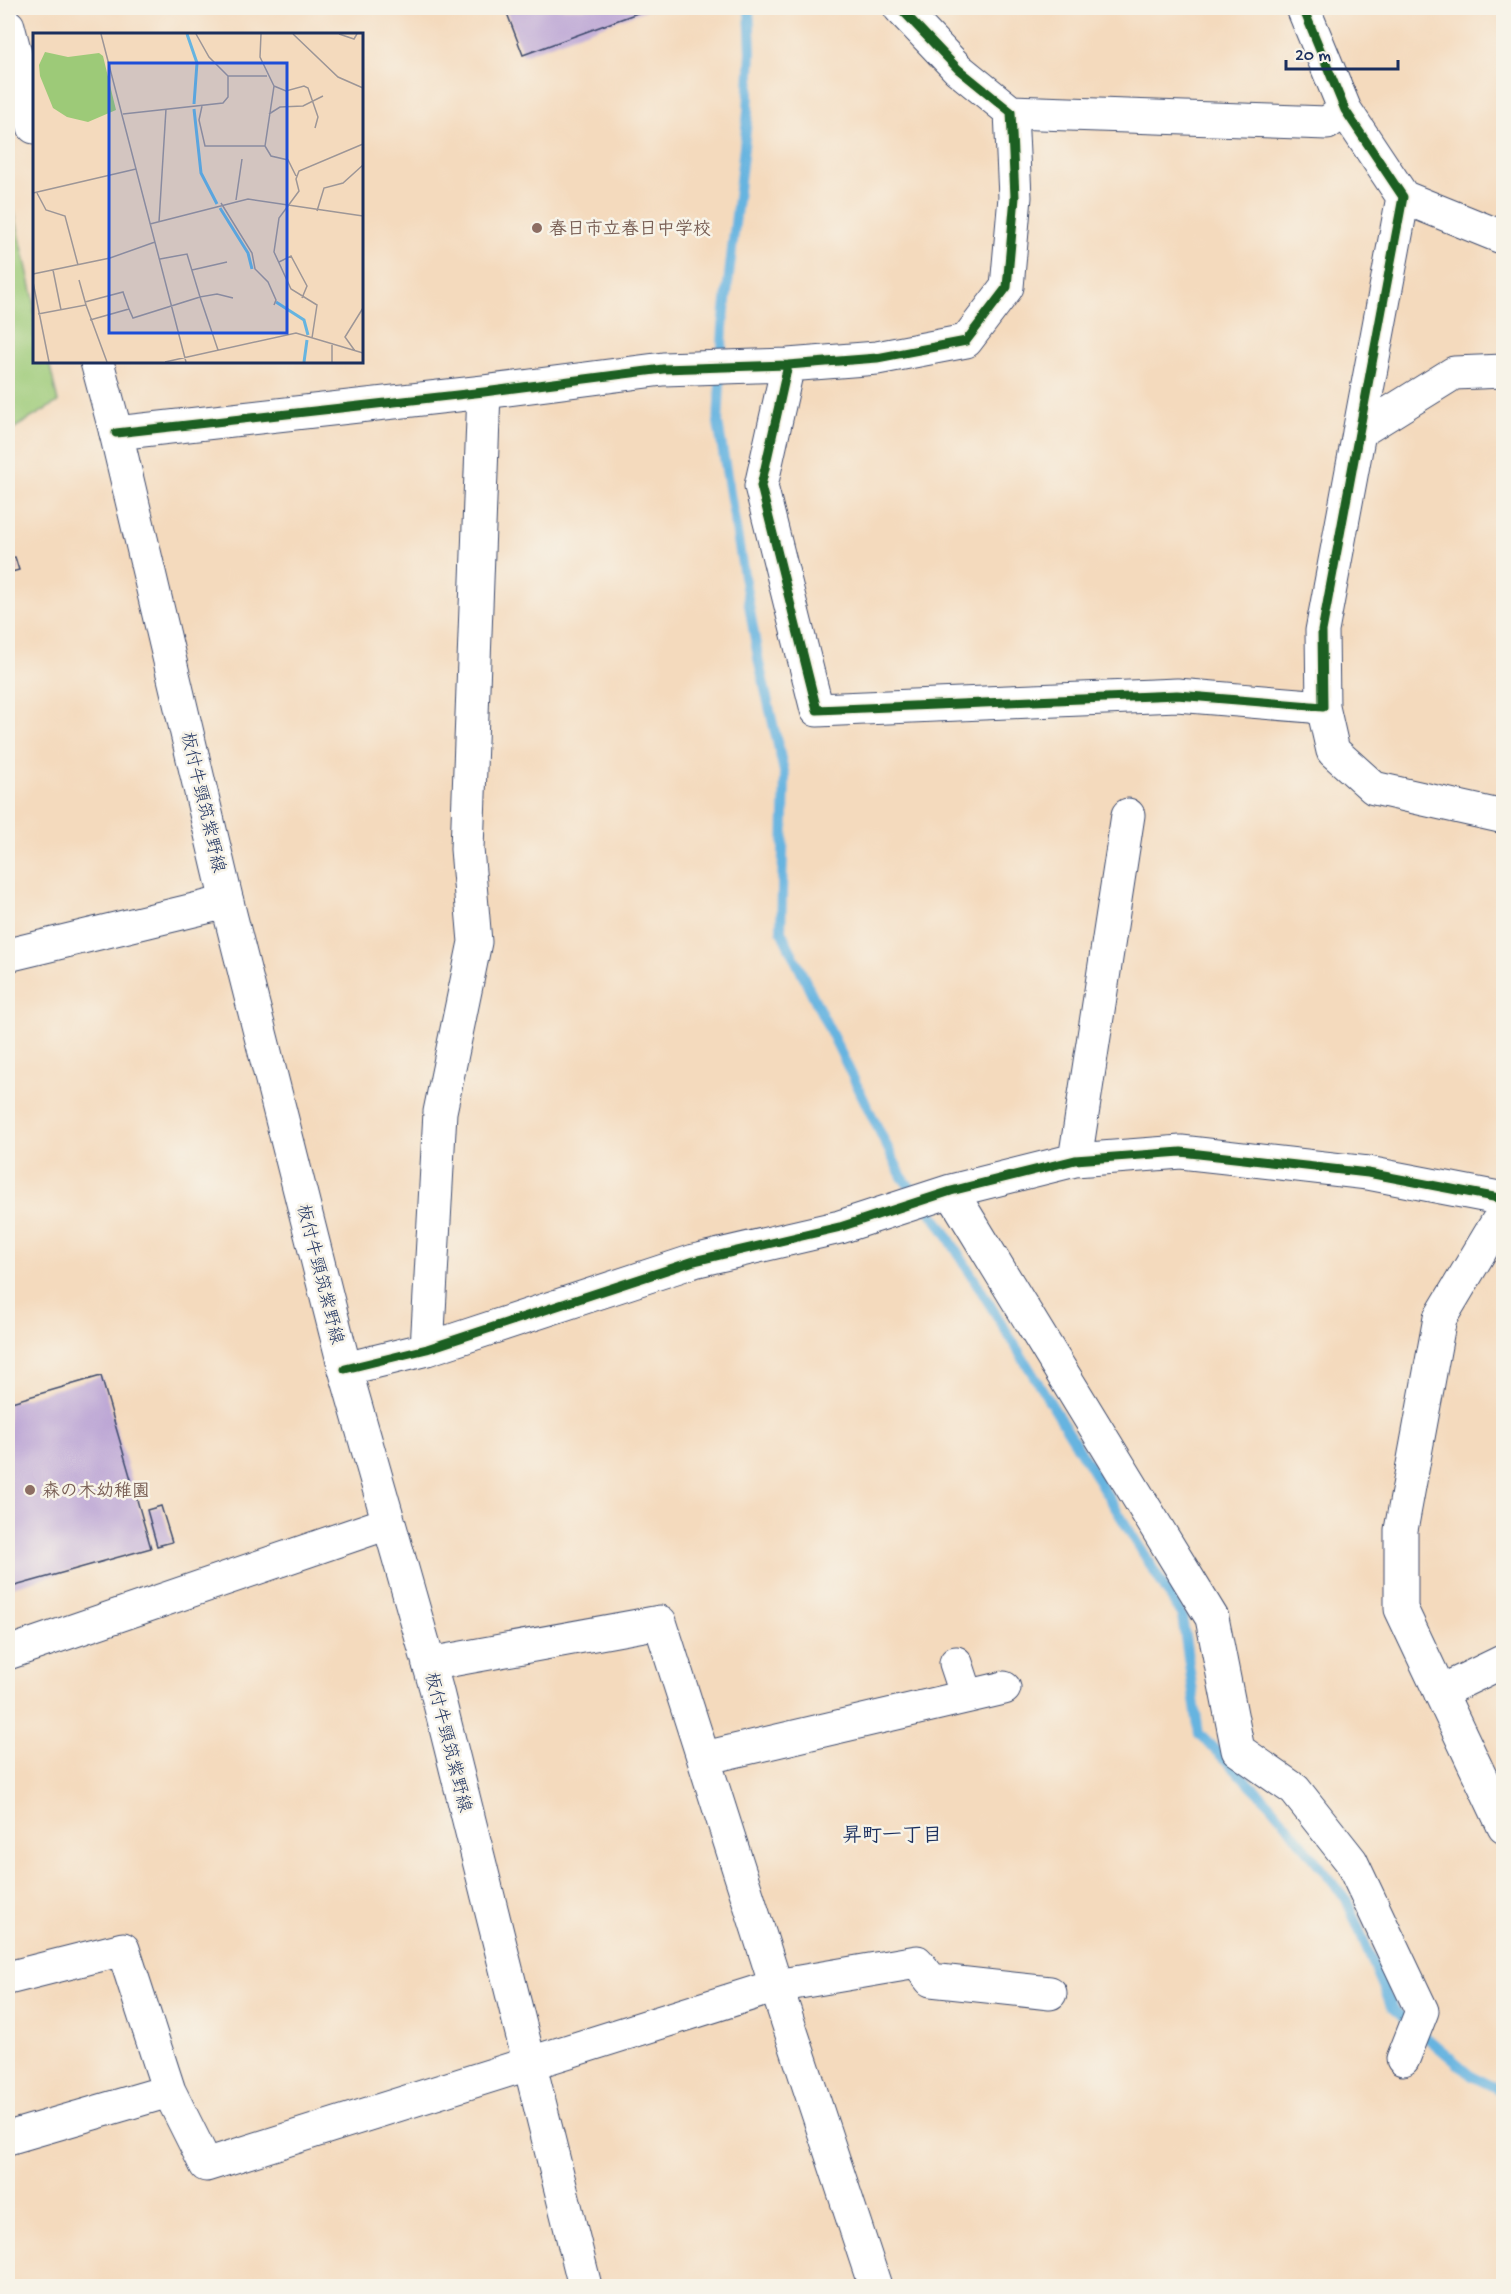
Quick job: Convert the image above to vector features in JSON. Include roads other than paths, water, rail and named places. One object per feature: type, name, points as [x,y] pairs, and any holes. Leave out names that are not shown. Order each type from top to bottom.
[{"type":"street","points":[[900,8],[958,69],[1011,112],[1327,123],[1345,110]]},
{"type":"street","points":[[1303,8],[1345,110],[1403,196],[1503,238]]},
{"type":"street","points":[[8,26],[33,123]]},
{"type":"street","points":[[116,434],[663,369],[778,365],[877,358],[966,341],[1007,287],[1015,197],[1011,112]]},
{"type":"street","points":[[1403,196],[1322,631],[1323,707],[1333,751],[1374,788],[1503,817]]},
{"type":"street","name":"板付牛頸筑紫野線","points":[[97,363],[227,902],[345,1369],[429,1664],[585,2286]]},
{"type":"street","points":[[778,365],[761,486],[817,710],[1177,695],[1323,707]]},
{"type":"street","points":[[1359,432],[1454,373],[1503,370]]},
{"type":"street","points":[[427,1349],[440,1112],[475,942],[467,849],[484,392]]},
{"type":"street","points":[[1075,1160],[1128,815]]},
{"type":"street","points":[[8,955],[227,902]]},
{"type":"street","points":[[345,1369],[427,1349],[694,1261],[840,1227],[951,1191],[1075,1160],[1181,1152],[1368,1173],[1503,1199]]},
{"type":"street","points":[[951,1191],[1212,1618],[1238,1750],[1295,1790],[1351,1861],[1422,2011],[1403,2059]]},
{"type":"street","points":[[1503,1211],[1440,1318],[1401,1530],[1401,1609],[1503,1827]]},
{"type":"street","points":[[8,1653],[388,1523]]},
{"type":"street","points":[[429,1664],[660,1622],[875,2286]]},
{"type":"street","points":[[1440,1692],[1503,1660]]},
{"type":"street","points":[[956,1663],[967,1696]]},
{"type":"street","points":[[704,1758],[1004,1688]]},
{"type":"street","points":[[8,1978],[123,1949],[168,2091],[206,2165],[776,1986],[917,1962],[931,1980],[1050,1994]]},
{"type":"street","points":[[8,2138],[168,2091]]},
{"type":"waterway","points":[[749,8],[751,52],[748,112],[723,327],[718,423],[759,663],[785,776],[781,931],[902,1177],[940,1224],[1182,1616],[1199,1734],[1271,1805],[1346,1899],[1392,2008],[1472,2076],[1504,2092]]},
{"type":"place","name":"春日市立春日中学校","points":[[537,228]]},
{"type":"place","name":"森の木幼稚園","points":[[30,1490]]},
{"type":"district","name":"昇町一丁目","points":[[892,1834]]}]
